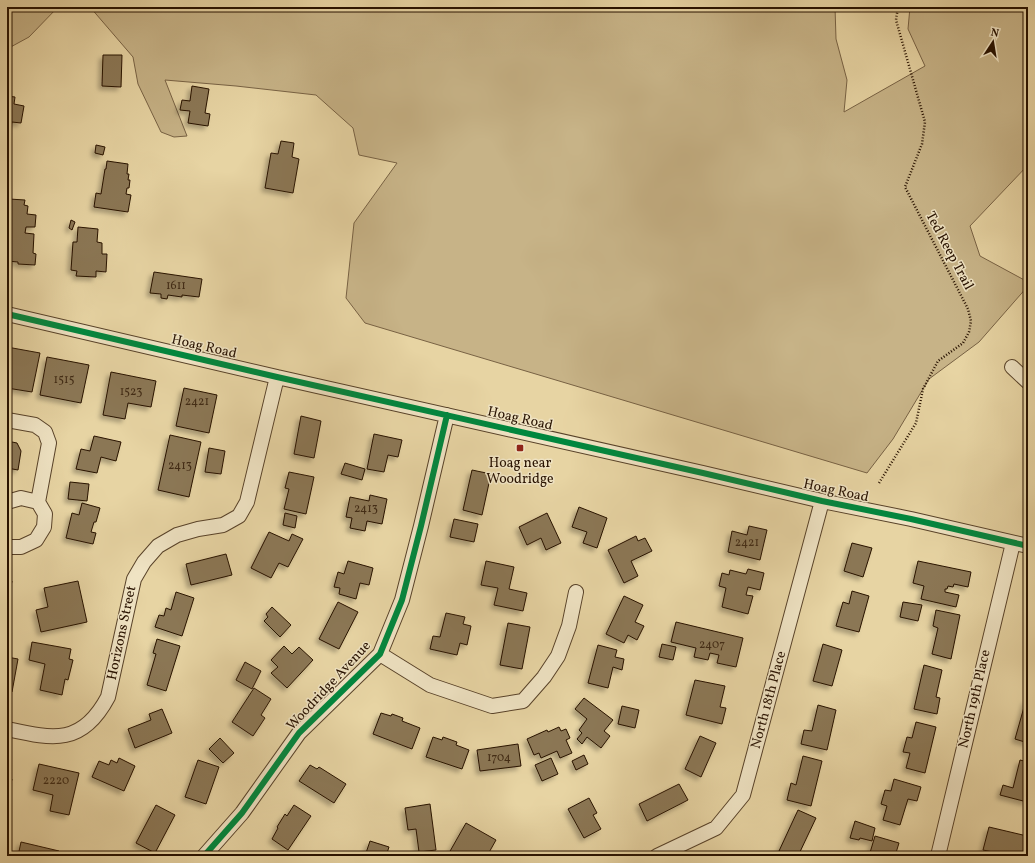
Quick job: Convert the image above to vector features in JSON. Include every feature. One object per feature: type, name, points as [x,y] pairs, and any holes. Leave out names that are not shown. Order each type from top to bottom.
[{"type":"street","name":"Hoag Road","points":[[7,314],[822,501],[911,519],[1028,546]]},
{"type":"street","points":[[1012,367],[1028,382]]},
{"type":"street","name":"Horizons Street","points":[[7,729],[40,736],[57,737],[72,734],[87,725],[100,712],[108,697],[134,579],[144,562],[158,546],[177,535],[198,529],[223,525],[239,516],[247,502],[277,377]]},
{"type":"street","name":"Woodridge Avenue","points":[[204,856],[242,812],[299,734],[380,654],[402,600],[447,415]]},
{"type":"street","points":[[7,420],[35,425],[45,432],[49,443],[38,502],[45,514],[44,527],[36,540],[21,547],[7,547]]},
{"type":"street","points":[[7,502],[21,498],[38,502]]},
{"type":"street","name":"North 18th Place","points":[[658,856],[716,828],[743,795],[822,501]]},
{"type":"street","name":"North 19th Place","points":[[938,856],[1013,543]]},
{"type":"street","points":[[380,654],[430,685],[492,706],[523,701],[544,677],[558,656],[570,626],[576,592]]},
{"type":"shaded area","points":[[7,7],[58,7],[29,37],[7,49]]},
{"type":"shaded area","points":[[90,7],[835,7],[836,39],[847,80],[844,112],[925,66],[908,29],[910,7],[1028,7],[1028,165],[970,226],[980,256],[1028,282],[1028,286],[979,342],[929,379],[893,439],[867,473],[365,323],[346,298],[354,223],[397,163],[359,155],[353,128],[316,95],[165,80],[187,136],[174,137],[161,132],[138,84],[133,57]]},
{"type":"building","points":[[103,55],[122,55],[121,87],[102,86]]},
{"type":"building","points":[[192,86],[209,89],[205,113],[210,114],[208,126],[188,123],[190,111],[180,110],[182,100],[190,101]]},
{"type":"building","points":[[7,96],[15,97],[14,104],[24,106],[21,123],[12,122],[8,140],[7,139]]},
{"type":"building","points":[[281,141],[294,143],[292,157],[299,159],[293,193],[265,188],[271,153],[278,154]]},
{"type":"building","points":[[96,145],[105,147],[103,155],[95,153]]},
{"type":"building","points":[[107,161],[128,164],[127,174],[129,174],[128,180],[130,180],[129,188],[127,188],[126,194],[131,195],[128,212],[94,207],[96,193],[101,194]]},
{"type":"building","points":[[9,199],[25,200],[24,205],[28,206],[27,214],[36,215],[35,227],[26,227],[25,233],[34,234],[33,253],[36,254],[35,265],[18,264],[18,262],[7,261]]},
{"type":"building","points":[[71,220],[75,222],[72,230],[69,228]]},
{"type":"building","points":[[78,227],[98,229],[97,242],[102,243],[102,254],[107,254],[106,272],[96,271],[96,277],[76,276],[77,271],[71,270],[73,242],[77,242]]},
{"type":"building","points":[[154,272],[202,279],[199,297],[168,295],[167,299],[161,298],[161,294],[150,293]]},
{"type":"building","points":[[7,347],[40,353],[32,392],[7,388]]},
{"type":"building","points":[[47,357],[89,365],[81,403],[40,395]]},
{"type":"building","points":[[111,372],[156,381],[151,407],[128,403],[125,419],[103,415]]},
{"type":"building","points":[[184,388],[217,395],[209,433],[176,426]]},
{"type":"building","points":[[301,416],[321,421],[314,458],[294,454]]},
{"type":"building","points":[[374,434],[402,440],[398,457],[388,455],[384,472],[367,469]]},
{"type":"building","points":[[170,435],[201,442],[189,497],[158,490]]},
{"type":"building","points":[[94,436],[121,442],[116,461],[101,457],[97,473],[76,469],[81,449],[90,451]]},
{"type":"building","points":[[7,441],[17,443],[21,451],[18,470],[7,468]]},
{"type":"building","points":[[209,448],[225,451],[221,474],[205,472]]},
{"type":"building","points":[[345,463],[365,469],[362,480],[341,474]]},
{"type":"building","points":[[472,470],[491,474],[482,515],[463,510]]},
{"type":"building","points":[[289,472],[314,477],[306,514],[284,509],[289,489],[285,488]]},
{"type":"building","points":[[70,482],[89,484],[87,501],[68,499]]},
{"type":"building","points":[[370,495],[387,499],[382,524],[367,521],[365,531],[350,528],[352,518],[346,517],[350,497],[369,501]]},
{"type":"building","points":[[82,503],[100,508],[91,532],[96,533],[93,544],[66,538],[72,513],[79,515]]},
{"type":"building","points":[[579,507],[607,518],[597,548],[583,543],[587,532],[572,527]]},
{"type":"building","points":[[285,513],[297,516],[295,528],[283,525]]},
{"type":"building","points":[[547,513],[561,543],[546,550],[541,538],[527,545],[519,527]]},
{"type":"building","points":[[454,519],[478,524],[474,542],[450,537]]},
{"type":"building","points":[[749,526],[767,530],[760,560],[728,552],[732,531],[747,535]]},
{"type":"building","points":[[269,532],[289,541],[292,534],[303,539],[288,567],[279,563],[271,578],[251,568]]},
{"type":"building","points":[[636,536],[638,541],[645,538],[652,551],[631,561],[638,576],[624,583],[608,550]]},
{"type":"building","points":[[852,543],[872,548],[863,577],[844,571]]},
{"type":"building","points":[[226,554],[232,575],[191,585],[186,564]]},
{"type":"building","points":[[348,561],[373,568],[369,585],[360,583],[356,599],[339,594],[340,588],[334,587],[338,572],[344,574]]},
{"type":"building","points":[[486,561],[514,567],[509,589],[527,593],[523,611],[494,605],[498,588],[481,585]]},
{"type":"building","points":[[918,561],[971,572],[968,587],[954,584],[953,587],[948,586],[947,589],[945,589],[945,592],[959,595],[956,607],[921,599],[924,586],[913,583]]},
{"type":"building","points":[[748,569],[764,573],[760,590],[748,587],[746,595],[753,596],[748,614],[722,607],[726,588],[719,586],[722,573],[729,575],[730,570],[746,574]]},
{"type":"building","points":[[7,580],[12,581],[7,608]]},
{"type":"building","points":[[78,581],[87,622],[41,632],[36,610],[48,607],[44,588]]},
{"type":"building","points":[[852,591],[869,596],[859,632],[836,626],[843,602],[849,604]]},
{"type":"building","points":[[176,592],[194,598],[182,636],[155,627],[159,615],[164,616],[166,608],[171,610]]},
{"type":"building","points":[[624,596],[643,605],[635,622],[644,626],[637,640],[628,635],[624,643],[606,634]]},
{"type":"building","points":[[338,602],[358,612],[339,649],[319,639]]},
{"type":"building","points":[[903,602],[922,605],[918,621],[900,617]]},
{"type":"building","points":[[272,607],[291,625],[280,637],[264,621],[268,617],[266,614]]},
{"type":"building","points":[[936,610],[960,615],[951,659],[932,654],[938,628],[933,626]]},
{"type":"building","points":[[446,613],[465,617],[463,624],[471,626],[467,645],[460,643],[457,655],[430,649],[433,636],[440,637]]},
{"type":"building","points":[[676,622],[743,638],[736,667],[717,663],[719,655],[710,653],[708,660],[694,657],[696,648],[671,642]]},
{"type":"building","points":[[508,623],[530,627],[522,669],[500,665]]},
{"type":"building","points":[[157,639],[180,646],[166,691],[147,685],[156,654],[153,653]]},
{"type":"building","points":[[32,642],[71,649],[69,659],[73,660],[68,680],[65,679],[62,695],[40,690],[45,664],[29,660]]},
{"type":"building","points":[[662,644],[676,647],[673,660],[659,657]]},
{"type":"building","points":[[823,644],[842,650],[832,686],[813,681]]},
{"type":"building","points":[[598,645],[617,650],[615,657],[624,659],[622,670],[613,667],[608,688],[588,683]]},
{"type":"building","points":[[284,646],[292,654],[299,647],[313,660],[287,688],[271,673],[278,667],[271,660]]},
{"type":"building","points":[[7,657],[18,659],[12,692],[7,691]]},
{"type":"building","points":[[245,662],[261,671],[252,689],[236,680]]},
{"type":"building","points":[[924,665],[942,670],[936,697],[940,698],[937,714],[914,709]]},
{"type":"building","points":[[695,680],[725,686],[720,707],[726,708],[722,724],[686,715]]},
{"type":"building","points":[[254,688],[271,699],[261,715],[265,718],[253,736],[232,722]]},
{"type":"building","points":[[584,698],[613,720],[604,731],[610,736],[601,748],[587,737],[582,744],[577,739],[582,733],[579,730],[587,719],[575,709]]},
{"type":"building","points":[[1026,700],[1028,701],[1028,743],[1015,739]]},
{"type":"building","points":[[818,705],[836,710],[827,750],[801,744],[804,730],[812,731]]},
{"type":"building","points":[[622,706],[639,710],[635,728],[618,724]]},
{"type":"building","points":[[162,709],[172,733],[135,748],[128,729],[151,720],[149,714]]},
{"type":"building","points":[[381,713],[391,716],[392,714],[403,718],[402,721],[420,728],[412,749],[373,734]]},
{"type":"building","points":[[916,722],[936,727],[925,773],[906,768],[910,753],[903,752],[907,737],[912,738]]},
{"type":"building","points":[[559,727],[561,731],[566,729],[570,738],[566,740],[572,753],[560,758],[557,751],[541,758],[539,753],[534,755],[527,739],[547,730],[548,732]]},
{"type":"building","points":[[700,736],[716,743],[701,777],[685,769]]},
{"type":"building","points":[[433,737],[442,740],[443,737],[457,742],[456,745],[469,750],[462,769],[426,757]]},
{"type":"building","points":[[220,738],[234,753],[223,763],[209,749]]},
{"type":"building","points":[[518,744],[521,766],[480,771],[477,750]]},
{"type":"building","points":[[584,755],[588,764],[576,770],[572,761]]},
{"type":"building","points":[[803,756],[822,761],[811,806],[787,800],[791,783],[796,785]]},
{"type":"building","points":[[119,758],[135,766],[124,791],[92,777],[99,761],[109,765],[111,760],[117,763]]},
{"type":"building","points":[[551,758],[558,774],[542,781],[535,765]]},
{"type":"building","points":[[198,760],[219,767],[206,804],[185,797]]},
{"type":"building","points":[[1020,760],[1028,762],[1027,802],[1000,795],[1003,785],[1013,788]]},
{"type":"building","points":[[39,764],[79,773],[69,815],[50,811],[53,795],[33,790]]},
{"type":"building","points":[[310,765],[317,769],[319,767],[346,784],[334,803],[299,781]]},
{"type":"building","points":[[7,778],[12,779],[7,803]]},
{"type":"building","points":[[894,779],[921,787],[917,801],[908,799],[900,825],[883,820],[887,806],[881,804],[885,790],[891,791]]},
{"type":"building","points":[[679,784],[688,800],[647,821],[639,804]]},
{"type":"building","points":[[589,798],[597,813],[593,815],[601,829],[584,838],[568,809]]},
{"type":"building","points":[[430,804],[436,850],[419,852],[416,829],[408,830],[405,808]]},
{"type":"building","points":[[156,805],[175,815],[155,853],[136,843]]},
{"type":"building","points":[[294,805],[311,816],[288,850],[272,839],[285,814],[287,816]]},
{"type":"building","points":[[798,810],[816,818],[798,856],[790,856],[779,851]]},
{"type":"building","points":[[855,821],[875,828],[872,841],[860,838],[859,840],[850,838]]},
{"type":"building","points":[[466,823],[496,840],[487,856],[455,856],[449,853]]},
{"type":"building","points":[[989,827],[1027,836],[1022,856],[1011,854],[1010,856],[997,856],[998,853],[983,850]]},
{"type":"building","points":[[875,836],[899,843],[895,856],[869,856]]},
{"type":"building","points":[[370,841],[389,847],[386,856],[365,856]]},
{"type":"building","points":[[21,842],[59,851],[57,856],[18,856]]},
{"type":"building","points":[[77,853],[93,856],[77,856]]},
{"type":"cycle path","points":[[7,314],[822,501],[911,519],[1028,546]]},
{"type":"cycle path","points":[[204,856],[242,813],[299,733],[380,654],[402,600],[447,415]]},
{"type":"place","name":"Hoag near Woodridge","points":[[520,448]]}]
